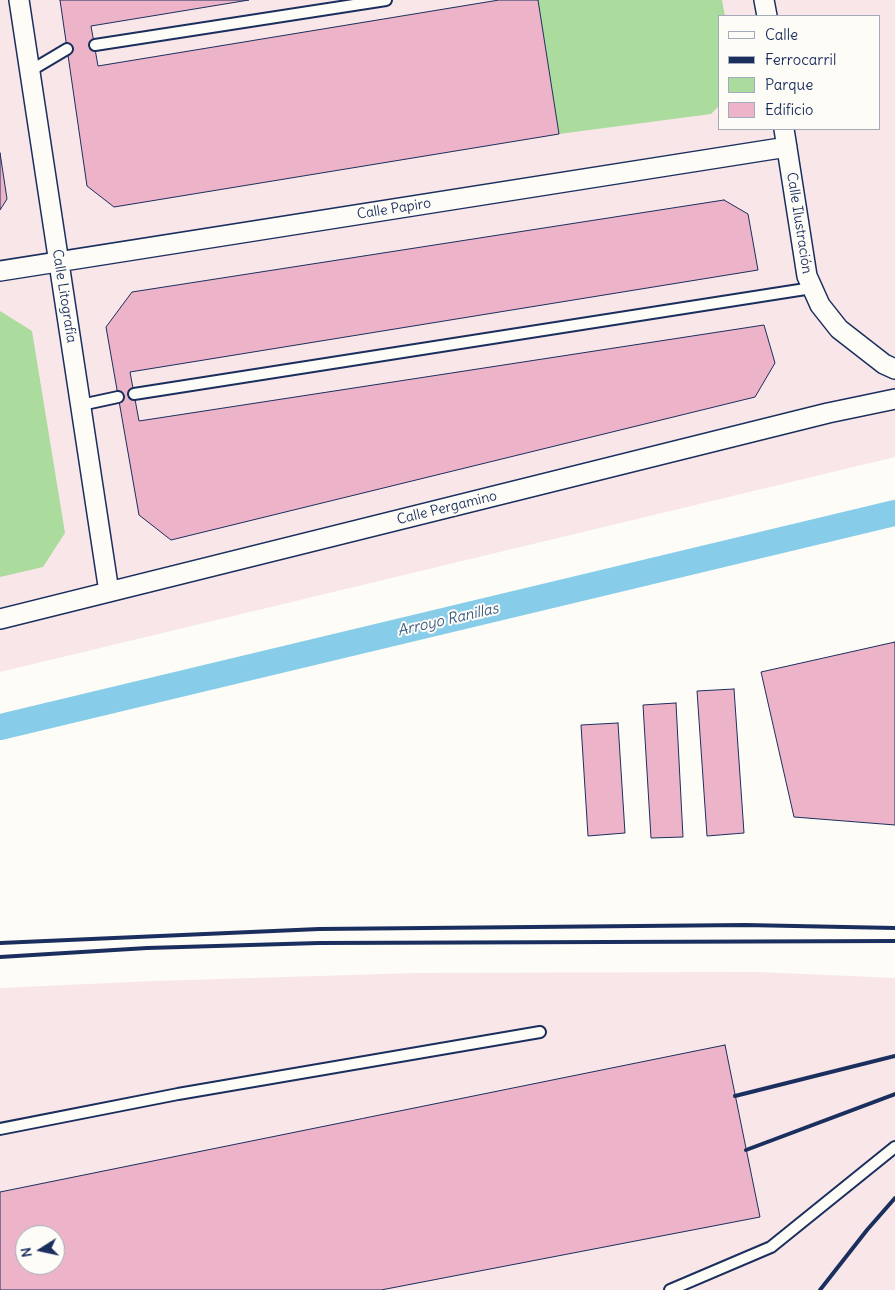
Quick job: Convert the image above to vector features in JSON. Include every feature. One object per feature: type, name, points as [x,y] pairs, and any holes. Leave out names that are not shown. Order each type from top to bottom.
[{"type":"street","name":"Calle Litografía","points":[[19,0],[109,592]]},
{"type":"street","points":[[764,0],[767,15]]},
{"type":"street","name":"Calle Papiro","points":[[0,271],[786,138]]},
{"type":"street","name":"Calle Ilustración","points":[[786,138],[807,276],[820,305],[838,329],[884,364],[895,369]]},
{"type":"street","name":"Calle Pergamino","points":[[0,619],[895,399]]},
{"type":"lane","points":[[95,45],[386,0]]},
{"type":"lane","points":[[30,70],[67,50]]},
{"type":"lane","points":[[134,394],[812,288]]},
{"type":"lane","points":[[80,405],[118,397]]},
{"type":"lane","points":[[0,1129],[178,1094],[540,1032]]},
{"type":"lane","points":[[670,1290],[771,1246],[895,1147]]},
{"type":"shaded area","points":[[0,0],[895,0],[895,457],[0,672]]},
{"type":"shaded area","points":[[757,972],[895,978],[895,1290],[0,1290],[0,988],[417,973]]},
{"type":"green space","points":[[538,0],[722,0],[725,15],[718,15],[718,107],[711,114],[559,134]]},
{"type":"green space","points":[[0,311],[32,331],[65,533],[43,567],[0,577]]},
{"type":"building","points":[[60,0],[249,0],[91,26],[98,66],[499,0],[538,0],[559,134],[114,207],[87,186]]},
{"type":"building","points":[[0,153],[7,199],[0,210]]},
{"type":"building","points":[[724,200],[748,214],[758,270],[130,372],[139,421],[764,325],[775,363],[755,397],[171,540],[139,515],[106,327],[132,292]]},
{"type":"building","points":[[895,642],[895,825],[794,817],[761,672]]},
{"type":"building","points":[[734,689],[744,833],[707,836],[697,691]]},
{"type":"building","points":[[676,703],[683,837],[651,838],[643,705]]},
{"type":"building","points":[[618,723],[625,833],[588,836],[581,725]]},
{"type":"building","points":[[725,1045],[760,1217],[381,1290],[0,1290],[0,1192]]},
{"type":"waterway","name":"Arroyo Ranillas","points":[[0,727],[895,513]]},
{"type":"railway","points":[[0,943],[319,929],[745,925],[895,928]]},
{"type":"railway","points":[[0,957],[147,948],[319,943],[895,941]]},
{"type":"railway","points":[[735,1096],[895,1056]]},
{"type":"railway","points":[[746,1150],[895,1094]]},
{"type":"railway","points":[[820,1290],[895,1198]]}]
